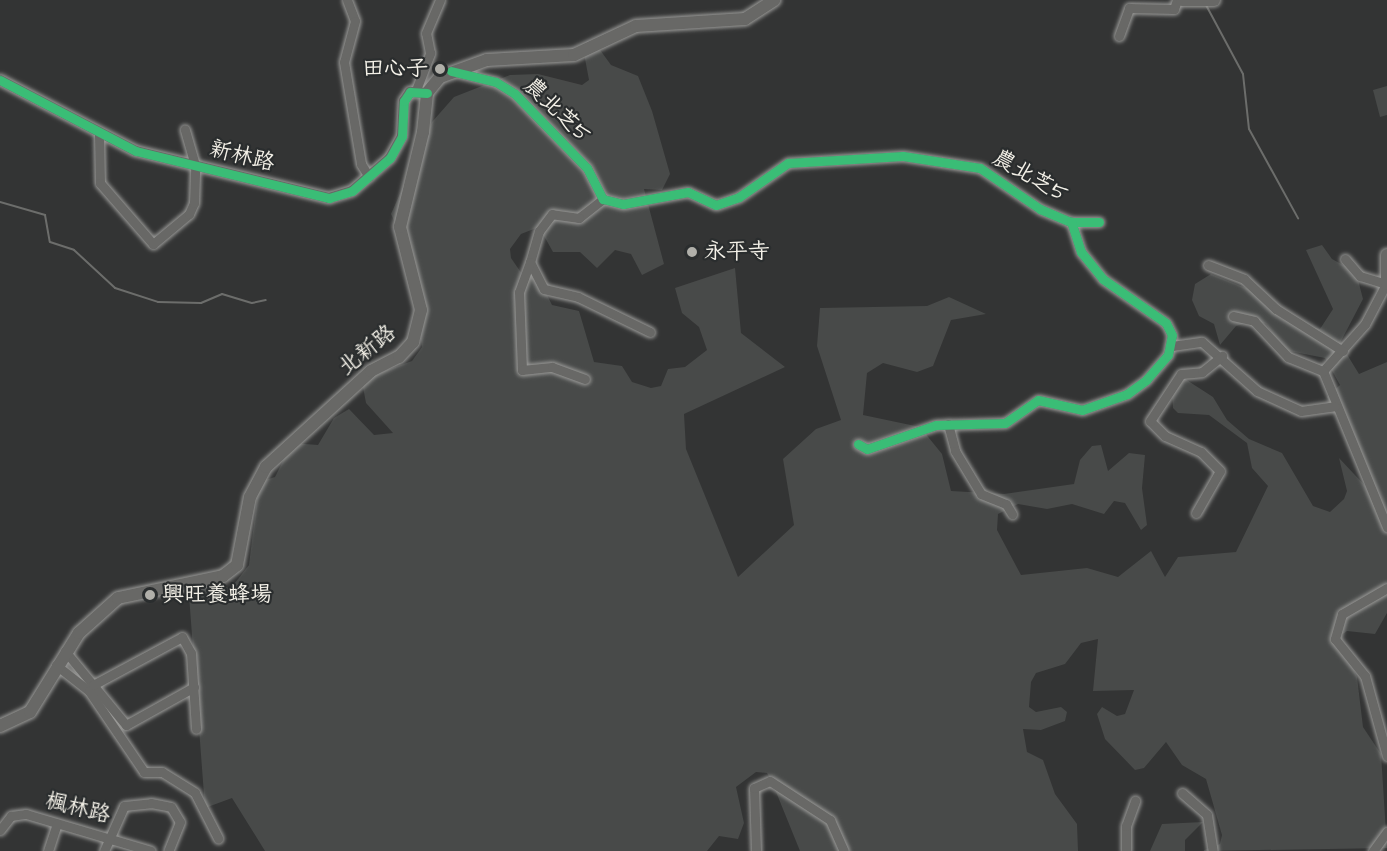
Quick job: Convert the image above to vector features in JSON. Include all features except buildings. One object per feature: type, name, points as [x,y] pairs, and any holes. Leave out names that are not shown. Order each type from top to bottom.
[{"type":"main road","points":[[421,91],[451,71],[487,60],[574,54],[636,26],[744,19],[774,0]]},
{"type":"main road","points":[[1188,1],[1214,0]]},
{"type":"main road","name":"北新路","points":[[0,726],[30,712],[65,651],[118,598],[223,576],[237,565],[250,497],[266,467],[371,371],[399,357],[413,342],[421,309],[400,227],[423,132],[421,91]]},
{"type":"main road","points":[[1387,255],[1387,284]]},
{"type":"street","points":[[347,0],[355,21],[344,62],[361,164],[369,177]]},
{"type":"street","points":[[421,91],[430,53],[426,33],[440,0]]},
{"type":"street","points":[[1119,36],[1129,8],[1174,9],[1177,0]]},
{"type":"street","name":"農北芝5","points":[[451,71],[496,82],[515,94],[587,168],[603,199],[623,204],[688,192],[716,205],[739,197],[788,164],[903,156],[980,168],[1040,209],[1071,222],[1081,252],[1103,279],[1166,324],[1172,346]]},
{"type":"street","name":"新林路","points":[[0,80],[99,135],[136,151],[329,198],[352,191],[390,158],[402,136],[404,101],[421,91]]},
{"type":"street","points":[[99,135],[100,183],[153,244],[189,214],[195,165],[185,129]]},
{"type":"street","points":[[585,379],[552,367],[522,370],[519,292],[539,231],[552,214],[579,218],[603,199]]},
{"type":"street","points":[[1071,222],[1099,222]]},
{"type":"street","points":[[1323,371],[1343,351],[1387,284],[1360,276],[1345,259]]},
{"type":"street","points":[[530,262],[544,289],[578,297],[650,332]]},
{"type":"street","points":[[1208,265],[1244,279],[1276,309],[1343,351]]},
{"type":"street","points":[[1233,316],[1254,321],[1288,357],[1323,371],[1335,406],[1387,527]]},
{"type":"street","points":[[858,444],[867,449],[948,424],[1005,423],[1038,400],[1082,410],[1127,394],[1146,381],[1172,346],[1202,342],[1222,356],[1257,391],[1301,411],[1335,406]]},
{"type":"street","points":[[1196,513],[1220,471],[1201,452],[1165,436],[1150,421],[1181,374],[1202,372],[1222,356]]},
{"type":"street","points":[[948,424],[955,451],[981,494],[1006,504],[1012,514]]},
{"type":"street","points":[[1387,588],[1342,614],[1335,639],[1365,676],[1387,756]]},
{"type":"street","points":[[93,685],[182,637],[191,653],[196,729]]},
{"type":"street","points":[[65,651],[126,725],[194,687]]},
{"type":"street","points":[[56,665],[89,691],[144,772],[162,772],[195,793],[218,838]]},
{"type":"street","points":[[756,851],[754,788],[770,781],[830,820],[844,851]]},
{"type":"street","points":[[1182,793],[1207,815],[1213,851]]},
{"type":"street","points":[[1126,851],[1126,826],[1135,801]]},
{"type":"street","points":[[104,851],[124,806],[171,807],[180,822],[168,851]]},
{"type":"street","name":"楓林路","points":[[0,830],[11,816],[57,823],[111,836],[151,851]]},
{"type":"street","points":[[48,851],[57,823]]},
{"type":"street","points":[[1373,851],[1387,832]]},
{"type":"shaded area","points":[[587,41],[595,43],[611,65],[638,76],[652,111],[670,174],[662,190],[644,189],[664,264],[642,275],[631,254],[615,250],[597,268],[580,252],[553,252],[539,227],[521,234],[510,249],[511,258],[522,274],[540,281],[552,305],[579,311],[594,362],[622,366],[632,382],[651,388],[661,386],[668,369],[685,367],[707,350],[699,327],[682,313],[675,288],[735,268],[741,333],[785,367],[684,414],[686,449],[738,577],[794,525],[783,459],[816,429],[841,420],[817,346],[820,308],[927,306],[949,297],[986,314],[951,320],[933,366],[917,372],[883,363],[867,373],[863,415],[920,427],[942,454],[951,491],[1004,494],[1074,484],[1080,460],[1092,446],[1101,445],[1108,471],[1129,453],[1145,455],[1142,488],[1147,525],[1141,530],[1125,503],[1114,501],[1104,514],[1072,504],[1047,509],[1018,504],[998,514],[997,530],[1021,575],[1087,568],[1118,577],[1151,551],[1165,577],[1178,557],[1236,552],[1268,486],[1252,468],[1247,443],[1209,415],[1178,413],[1173,408],[1172,393],[1182,377],[1213,397],[1227,420],[1249,439],[1282,453],[1313,506],[1330,512],[1344,499],[1347,491],[1339,458],[1370,491],[1377,490],[1327,397],[1340,385],[1325,358],[1284,350],[1266,324],[1255,320],[1236,326],[1220,345],[1214,324],[1199,316],[1192,300],[1195,284],[1211,274],[1258,293],[1282,319],[1320,329],[1333,309],[1306,250],[1322,245],[1332,259],[1356,272],[1363,299],[1340,343],[1359,374],[1387,362],[1387,613],[1375,634],[1347,631],[1338,637],[1357,677],[1363,727],[1381,754],[1387,848],[1202,851],[1220,844],[1222,835],[1206,779],[1182,765],[1166,742],[1144,768],[1135,770],[1105,739],[1097,714],[1102,707],[1117,716],[1125,714],[1134,690],[1093,691],[1098,639],[1081,643],[1065,664],[1036,673],[1031,682],[1029,707],[1036,712],[1061,707],[1067,712],[1065,721],[1041,730],[1023,729],[1027,752],[1043,760],[1055,794],[1077,824],[1078,851],[800,851],[767,773],[756,772],[736,787],[744,823],[738,839],[719,836],[707,851],[265,851],[232,798],[205,808],[188,582],[231,588],[249,565],[259,482],[275,477],[292,443],[318,445],[334,418],[349,409],[374,435],[393,433],[366,403],[363,387],[365,378],[412,361],[422,347],[409,252],[391,214],[432,122],[454,97],[510,75],[538,74],[582,85],[589,80],[583,48]]},
{"type":"shaded area","points":[[1387,86],[1387,115],[1380,117],[1373,90]]},
{"type":"shaded area","points":[[1203,822],[1185,840],[1185,851],[1150,851],[1162,824]]},
{"type":"waterway","points":[[1206,5],[1243,74],[1249,129],[1298,218]]},
{"type":"waterway","points":[[0,202],[45,215],[50,242],[74,250],[115,288],[158,302],[201,303],[222,294],[252,303],[266,300]]},
{"type":"cycle path","points":[[451,71],[496,82],[515,94],[587,168],[603,199],[623,204],[688,192],[716,205],[739,197],[788,163],[903,156],[980,168],[1040,209],[1071,222],[1099,222]]},
{"type":"cycle path","points":[[0,80],[136,151],[329,198],[352,191],[390,158],[402,136],[404,101],[410,92],[427,93]]},
{"type":"cycle path","points":[[858,444],[867,449],[936,425],[1005,423],[1038,400],[1082,410],[1127,394],[1146,380],[1168,355],[1172,335],[1166,323],[1103,279],[1081,252],[1071,222]]},
{"type":"place","name":"田心子","points":[[440,69]]},
{"type":"place","name":"永平寺","points":[[692,252]]},
{"type":"place","name":"興旺養蜂場","points":[[150,595]]}]
